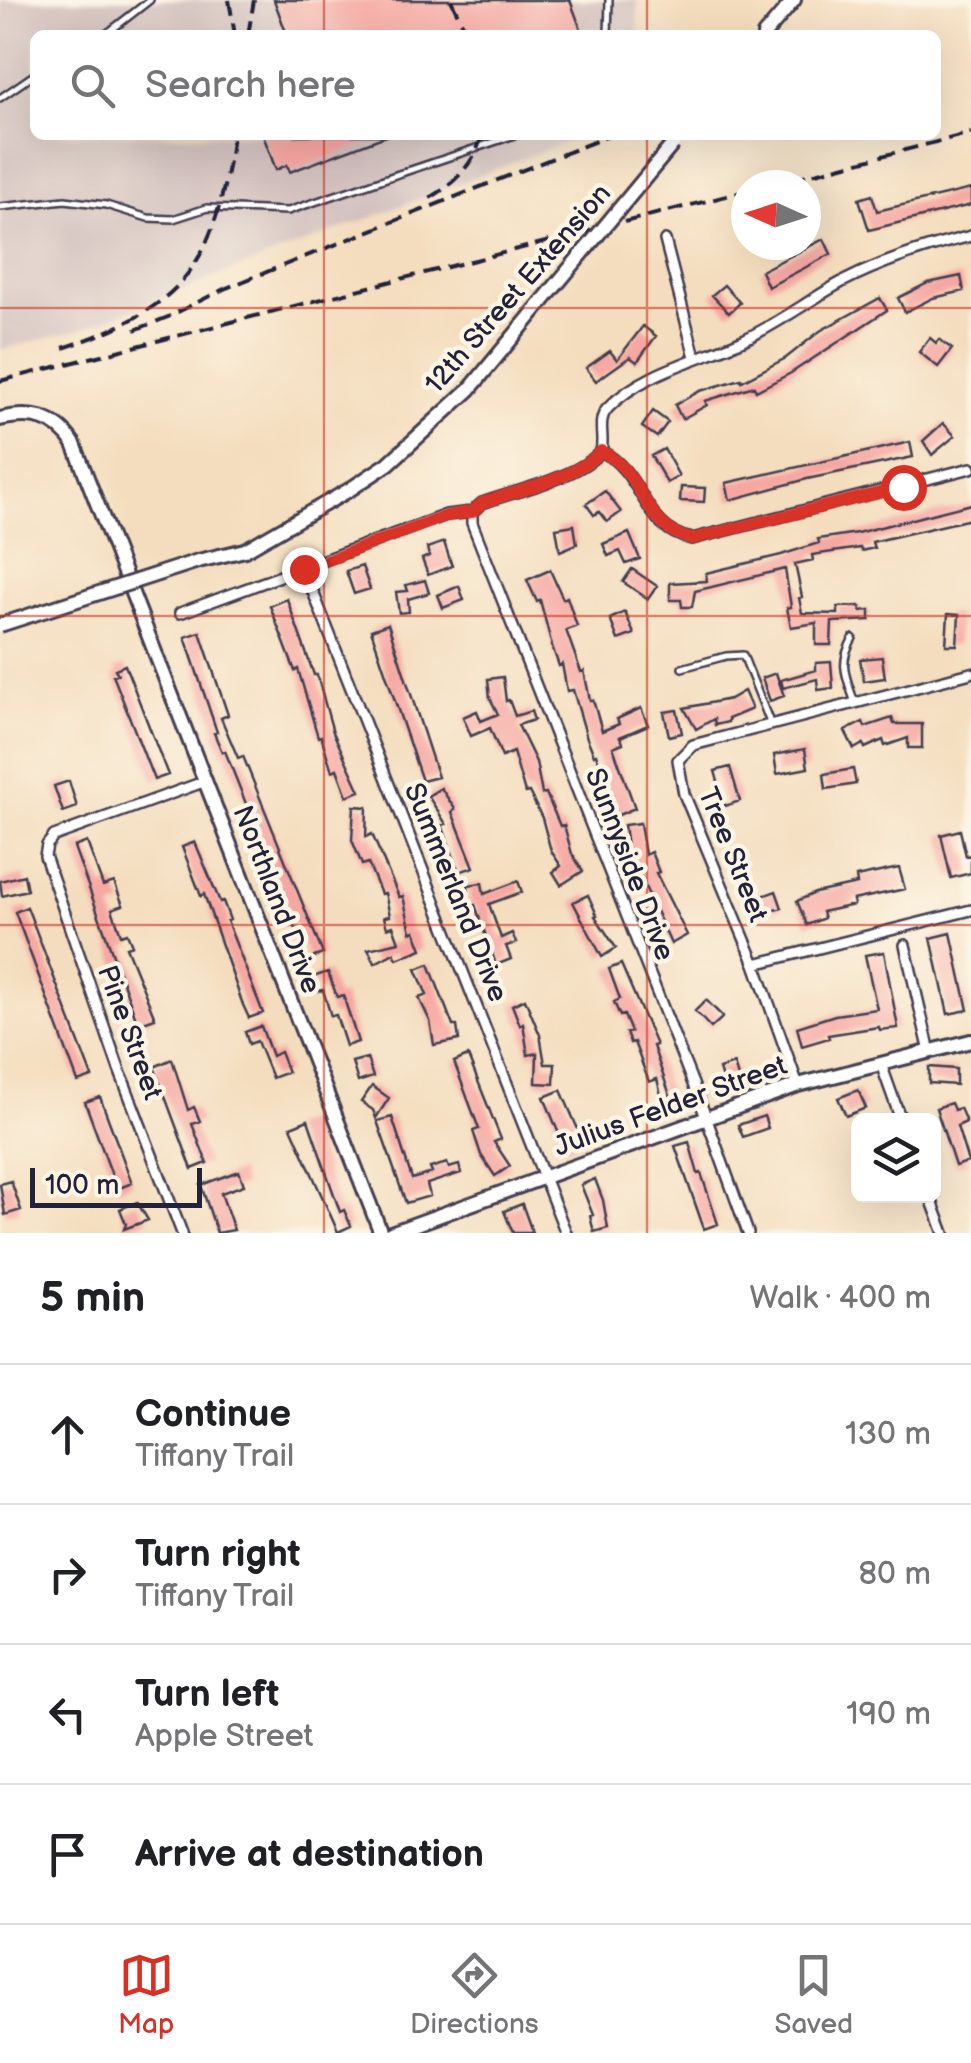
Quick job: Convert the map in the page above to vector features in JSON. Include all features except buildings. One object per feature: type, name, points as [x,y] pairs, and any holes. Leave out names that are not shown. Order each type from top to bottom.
[{"type":"street","points":[[768,30],[794,0]]},
{"type":"street","name":"12th Street Extension","points":[[0,626],[246,550],[388,464],[470,389],[675,140]]},
{"type":"street","points":[[180,614],[446,516],[472,512],[482,503],[573,470],[601,451],[601,420],[605,410],[631,391],[695,358],[745,339],[880,264],[971,236]]},
{"type":"street","points":[[664,240],[695,358]]},
{"type":"street","name":"Northland Drive","points":[[0,419],[35,416],[61,427],[74,444],[381,1233]]},
{"type":"street","points":[[601,451],[625,466],[661,525],[671,533],[692,539],[971,468]]},
{"type":"street","name":"Sunnyside Drive","points":[[472,512],[479,541],[748,1233]]},
{"type":"street","name":"Summerland Drive","points":[[304,569],[566,1233]]},
{"type":"street","name":"Tree Street","points":[[798,1085],[755,964],[684,794],[678,760],[693,745],[971,674]]},
{"type":"street","name":"Pine Street","points":[[182,1233],[47,867],[47,845],[54,836],[206,781]]},
{"type":"street","points":[[755,964],[971,910]]},
{"type":"street","points":[[905,946],[930,1052]]},
{"type":"street","name":"Julius Felder Street","points":[[391,1233],[798,1085],[971,1041]]},
{"type":"street","points":[[881,1064],[898,1113]]},
{"type":"street","points":[[933,1203],[944,1233]]},
{"type":"lane","points":[[111,30],[150,0]]},
{"type":"lane","points":[[608,30],[609,0]]},
{"type":"lane","points":[[0,98],[30,77]]},
{"type":"lane","points":[[0,207],[65,200],[106,205],[148,218],[173,219],[207,208],[288,212],[500,140]]},
{"type":"lane","points":[[853,638],[843,664],[856,702]]},
{"type":"lane","points":[[682,668],[726,656],[745,657],[772,725]]},
{"type":"shaded area","points":[[0,0],[637,0],[638,30],[30,30],[30,140],[571,140],[82,329],[0,350]]},
{"type":"railway","points":[[229,0],[234,30]]},
{"type":"railway","points":[[249,30],[254,0]]},
{"type":"railway","points":[[451,0],[466,30]]},
{"type":"railway","points":[[821,172],[971,133]]},
{"type":"railway","points":[[63,348],[139,315],[167,296],[188,274],[216,216],[232,140]]},
{"type":"railway","points":[[430,198],[462,172],[480,140]]},
{"type":"railway","points":[[135,330],[224,289],[598,140]]},
{"type":"railway","points":[[0,381],[731,195]]},
{"type":"route","points":[[304,569],[446,516],[472,512],[482,503],[573,470],[601,451],[625,466],[661,525],[671,533],[692,539],[903,487]]}]
